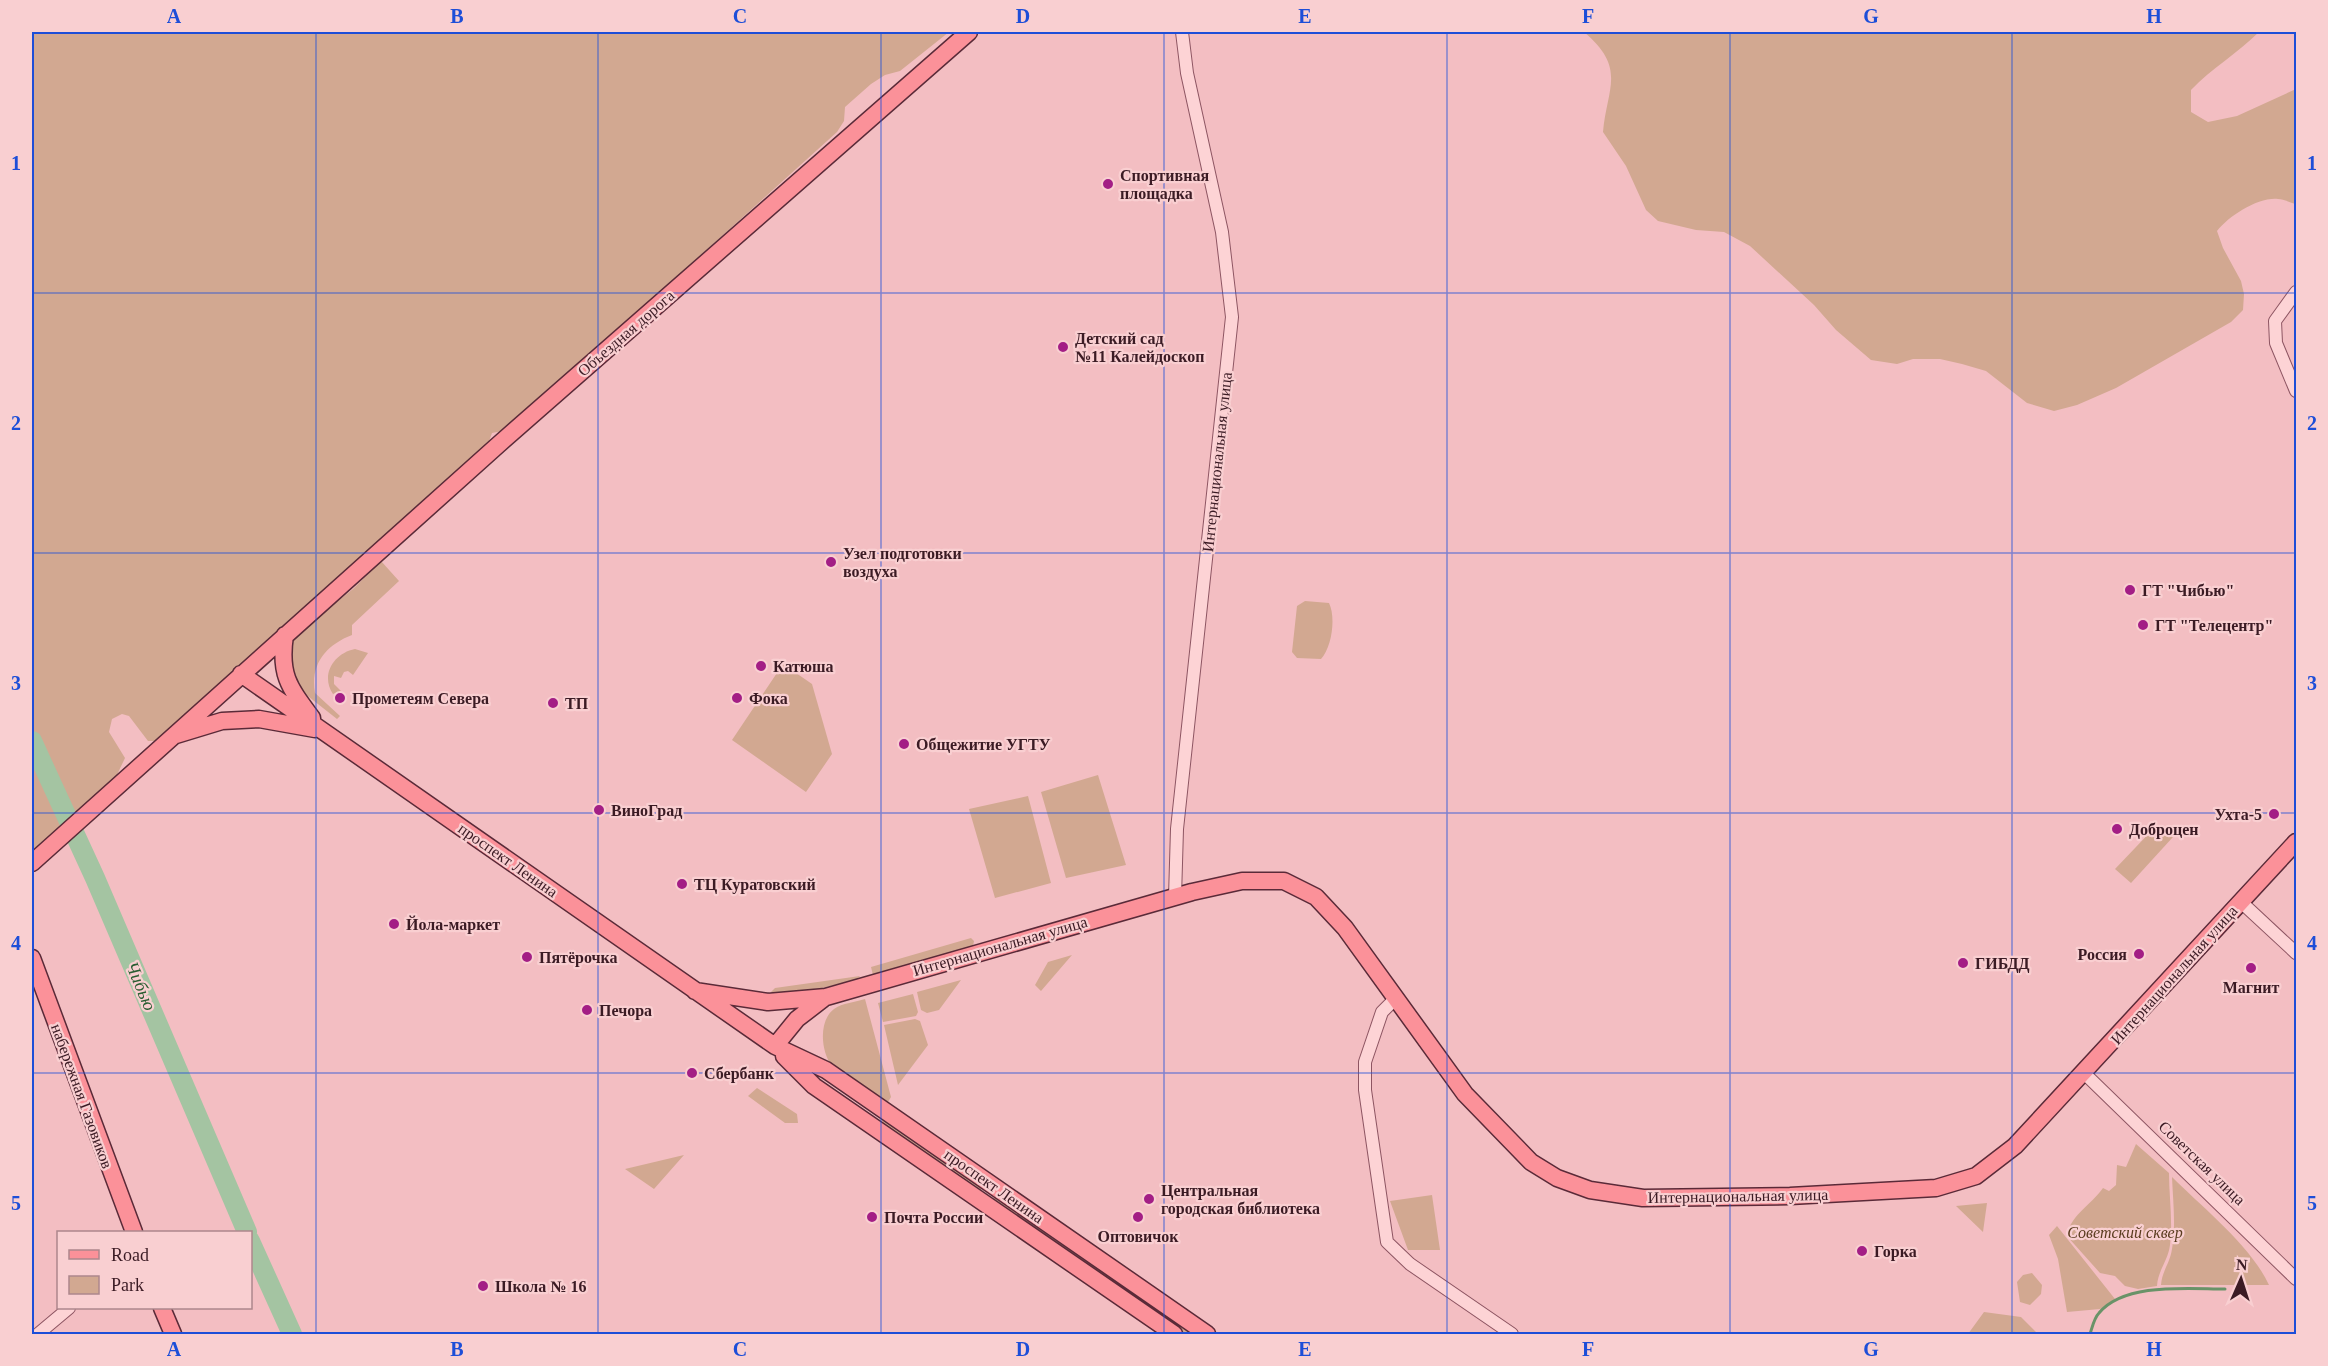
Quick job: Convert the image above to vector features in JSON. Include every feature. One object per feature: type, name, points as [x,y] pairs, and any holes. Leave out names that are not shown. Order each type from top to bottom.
[{"type":"main road","name":"Объездная дорога","points":[[35,860],[241,674],[969,32]]},
{"type":"main road","points":[[285,635],[282,656],[284,673],[290,688],[321,730]]},
{"type":"main road","name":"проспект Ленина","points":[[241,674],[775,1046],[826,1070],[1208,1335]]},
{"type":"main road","points":[[170,737],[222,721],[259,719],[321,730]]},
{"type":"main road","name":"Интернациональная улица","points":[[695,991],[768,1002],[826,996],[1175,897],[1242,881],[1284,881],[1316,897],[1345,928],[1465,1094],[1531,1162],[1557,1178],[1590,1190],[1643,1198],[1790,1196],[1936,1188],[1976,1176],[2014,1146],[2296,842]]},
{"type":"main road","name":"набережная Газовиков","points":[[32,958],[133,1231]]},
{"type":"main road","name":"Интернациональная улица","points":[[775,1046],[797,1019],[826,996]]},
{"type":"main road","name":"проспект Ленина","points":[[775,1046],[814,1086],[1173,1335]]},
{"type":"main road","points":[[162,1309],[173,1335]]},
{"type":"street","name":"Интернациональная улица","points":[[1175,897],[1177,830],[1232,317],[1222,232],[1187,73],[1182,32]]},
{"type":"street","points":[[2296,292],[2275,321],[2278,351],[2296,391]]},
{"type":"street","points":[[2240,901],[2296,953]]},
{"type":"street","points":[[1396,998],[1383,1012],[1365,1062],[1365,1090],[1387,1242],[1410,1264],[1512,1335]]},
{"type":"street","name":"Советская улица","points":[[2084,1073],[2296,1279]]},
{"type":"street","points":[[38,1335],[68,1309]]},
{"type":"green space","points":[[32,32],[949,32],[900,71],[885,75],[871,84],[845,107],[844,121],[837,132],[507,430],[492,433],[488,444],[155,741],[148,741],[129,716],[122,714],[112,719],[109,732],[125,758],[115,779],[32,853]]},
{"type":"green space","points":[[1584,32],[1915,34],[1942,32],[2259,32],[2191,90],[2191,112],[2208,122],[2237,116],[2296,89],[2296,204],[2280,199],[2270,199],[2253,204],[2229,219],[2217,231],[2223,248],[2241,281],[2244,294],[2243,310],[2231,322],[2116,388],[2077,405],[2054,411],[2027,403],[1986,371],[1962,364],[1940,359],[1913,359],[1897,364],[1871,360],[1836,330],[1814,305],[1750,246],[1724,232],[1696,230],[1658,221],[1646,210],[1626,166],[1603,132],[1610,91],[1610,68],[1606,57]]},
{"type":"green space","points":[[381,561],[399,581],[352,625],[352,635],[328,650],[315,673],[315,693],[340,716],[337,719],[295,686],[286,647],[296,634],[353,589]]},
{"type":"green space","points":[[1305,601],[1329,603],[1331,609],[1330,640],[1321,659],[1297,658],[1292,652],[1297,606]]},
{"type":"green space","points":[[355,649],[368,653],[353,675],[348,671],[344,672],[341,678],[334,676],[334,684],[341,691],[333,694],[328,680],[331,666],[341,655]]},
{"type":"green space","points":[[783,664],[812,684],[832,754],[806,792],[732,740]]},
{"type":"green space","points":[[1098,775],[1126,865],[1066,878],[1041,792]]},
{"type":"green space","points":[[1028,796],[1051,883],[995,898],[969,809]]},
{"type":"green space","points":[[2156,826],[2173,837],[2131,883],[2115,869]]},
{"type":"green space","points":[[971,938],[974,941],[973,946],[873,975],[871,967]]},
{"type":"green space","points":[[1072,955],[1041,991],[1035,985],[1048,962]]},
{"type":"green space","points":[[860,976],[856,980],[813,990],[772,995],[771,992],[775,988]]},
{"type":"green space","points":[[961,980],[939,1010],[927,1013],[921,1010],[917,992]]},
{"type":"green space","points":[[913,994],[918,1012],[916,1016],[883,1022],[878,1003]]},
{"type":"green space","points":[[865,999],[891,1097],[888,1102],[832,1066],[825,1053],[823,1029],[829,1014],[841,1005]]},
{"type":"green space","points":[[915,1019],[920,1021],[928,1045],[898,1085],[884,1025]]},
{"type":"green space","points":[[757,1088],[797,1114],[798,1123],[785,1123],[748,1096]]},
{"type":"green space","points":[[884,1119],[983,1187],[979,1192],[881,1124]]},
{"type":"green space","name":"Советский сквер","points":[[2136,1144],[2169,1173],[2171,1218],[2169,1251],[2157,1286],[2138,1289],[2125,1286],[2115,1276],[2100,1273],[2066,1235],[2073,1220],[2103,1188],[2109,1191],[2116,1185],[2117,1165],[2126,1167]]},
{"type":"green space","points":[[684,1155],[654,1189],[625,1169]]},
{"type":"green space","points":[[2172,1177],[2239,1242],[2261,1270],[2269,1285],[2161,1285],[2173,1240]]},
{"type":"green space","points":[[996,1195],[1198,1334],[1185,1334],[992,1201]]},
{"type":"green space","points":[[1432,1195],[1440,1250],[1408,1250],[1390,1201]]},
{"type":"green space","points":[[1987,1203],[1983,1232],[1956,1206]]},
{"type":"green space","points":[[2057,1226],[2115,1299],[2100,1309],[2067,1312],[2058,1259],[2049,1235]]},
{"type":"green space","points":[[2032,1273],[2042,1285],[2041,1294],[2030,1305],[2020,1302],[2017,1282],[2023,1275]]},
{"type":"green space","points":[[1984,1312],[2021,1317],[2038,1334],[1968,1334]]},
{"type":"waterway","name":"Чибью","points":[[32,741],[95,878],[247,1231]]},
{"type":"waterway","name":"Чибью","points":[[252,1245],[292,1334]]},
{"type":"waterway","points":[[2090,1334],[2094,1320],[2099,1313],[2110,1303],[2125,1296],[2158,1289],[2225,1289]]},
{"type":"place","name":"Спортивная площадка","points":[[1108,184]]},
{"type":"place","name":"Детский сад №11 Калейдоскоп","points":[[1063,347]]},
{"type":"place","name":"Узел подготовки воздуха","points":[[831,562]]},
{"type":"place","name":"ГТ \"Чибью\"","points":[[2130,590]]},
{"type":"place","name":"ГТ \"Телецентр\"","points":[[2143,625]]},
{"type":"place","name":"Катюша","points":[[761,666]]},
{"type":"place","name":"Прометеям Севера","points":[[340,698]]},
{"type":"place","name":"Фока","points":[[737,698]]},
{"type":"place","name":"ТП","points":[[553,703]]},
{"type":"place","name":"Общежитие УГТУ","points":[[904,744]]},
{"type":"place","name":"ВиноГрад","points":[[599,810]]},
{"type":"place","name":"Ухта-5","points":[[2274,814]]},
{"type":"place","name":"Доброцен","points":[[2117,829]]},
{"type":"place","name":"ТЦ Куратовский","points":[[682,884]]},
{"type":"place","name":"Йола-маркет","points":[[394,924]]},
{"type":"place","name":"Россия","points":[[2139,954]]},
{"type":"place","name":"Пятёрочка","points":[[527,957]]},
{"type":"place","name":"ГИБДД","points":[[1963,963]]},
{"type":"place","name":"Магнит","points":[[2251,968]]},
{"type":"place","name":"Печора","points":[[587,1010]]},
{"type":"place","name":"Сбербанк","points":[[692,1073]]},
{"type":"place","name":"Центральная городская библиотека","points":[[1149,1199]]},
{"type":"place","name":"Почта России","points":[[872,1217]]},
{"type":"place","name":"Оптовичок","points":[[1138,1217]]},
{"type":"place","name":"Горка","points":[[1862,1251]]},
{"type":"place","name":"Школа № 16","points":[[483,1286]]}]
